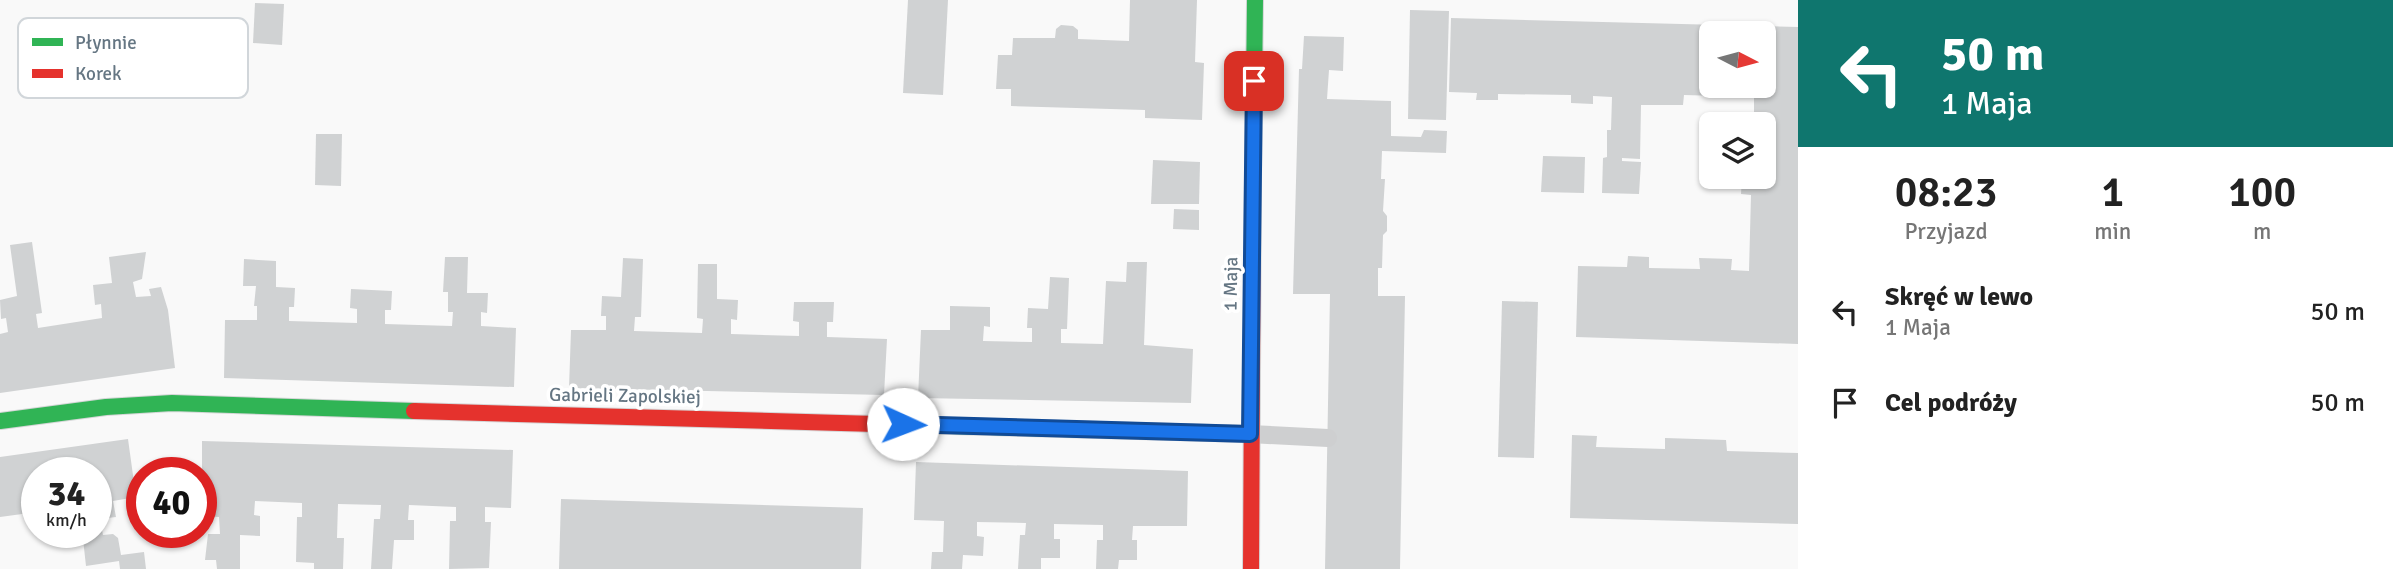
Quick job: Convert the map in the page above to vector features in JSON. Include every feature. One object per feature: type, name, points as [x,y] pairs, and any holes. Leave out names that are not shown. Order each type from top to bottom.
[{"type":"street","name":"1 Maja","points":[[1251,569],[1255,0]]},
{"type":"street","name":"Gabrieli Zapolskiej","points":[[0,421],[106,407],[172,402],[596,417],[1250,434]]},
{"type":"lane","points":[[1250,434],[1328,438]]},
{"type":"building","points":[[908,0],[948,0],[943,95],[903,93]]},
{"type":"building","points":[[1130,0],[1197,0],[1195,62],[1204,63],[1202,120],[1145,118],[1145,110],[1011,106],[1011,89],[996,89],[998,55],[1012,55],[1013,38],[1055,38],[1056,29],[1061,25],[1073,26],[1078,30],[1078,39],[1129,41]]},
{"type":"building","points":[[255,3],[284,4],[282,45],[253,43]]},
{"type":"building","points":[[1410,10],[1449,11],[1446,120],[1408,119]]},
{"type":"building","points":[[1451,18],[1699,24],[1699,95],[1684,95],[1683,105],[1641,105],[1640,159],[1622,158],[1622,161],[1641,162],[1639,194],[1602,193],[1603,158],[1607,157],[1607,130],[1611,130],[1612,97],[1593,96],[1593,104],[1571,103],[1571,95],[1498,94],[1498,100],[1476,100],[1477,93],[1449,92]]},
{"type":"building","points":[[1776,26],[1798,27],[1798,344],[1576,337],[1578,266],[1627,267],[1628,256],[1649,257],[1649,268],[1700,269],[1699,258],[1732,259],[1731,270],[1749,271],[1751,195],[1741,194],[1741,189],[1776,189],[1776,112],[1754,112],[1754,98],[1776,98]]},
{"type":"building","points":[[1304,36],[1344,37],[1343,71],[1329,70],[1327,99],[1391,101],[1391,136],[1421,137],[1424,130],[1447,131],[1446,153],[1382,151],[1381,179],[1385,179],[1383,211],[1387,216],[1387,231],[1383,235],[1382,268],[1378,268],[1378,296],[1405,296],[1400,569],[1325,569],[1330,294],[1293,294],[1299,69],[1302,69]]},
{"type":"building","points":[[316,134],[342,134],[341,186],[315,185]]},
{"type":"building","points":[[1543,156],[1585,157],[1584,193],[1541,192]]},
{"type":"building","points":[[1153,160],[1200,162],[1199,204],[1151,204]]},
{"type":"building","points":[[1174,209],[1199,210],[1199,230],[1173,229]]},
{"type":"building","points":[[32,242],[42,313],[36,314],[38,328],[102,318],[101,304],[95,305],[93,285],[112,283],[109,257],[146,252],[142,279],[133,282],[136,297],[151,296],[149,289],[161,287],[168,310],[175,368],[0,393],[0,334],[8,332],[6,318],[1,319],[0,300],[17,296],[10,245]]},
{"type":"building","points":[[445,257],[468,257],[467,293],[488,293],[487,313],[481,312],[481,326],[516,328],[514,387],[224,378],[225,320],[257,320],[257,306],[254,306],[256,286],[243,286],[244,259],[276,261],[276,287],[295,288],[294,307],[289,307],[289,321],[357,323],[357,309],[350,308],[351,289],[392,291],[391,310],[385,310],[385,324],[452,326],[453,312],[448,312],[448,292],[443,292]]},
{"type":"building","points":[[623,258],[643,259],[641,317],[635,317],[634,331],[702,333],[703,319],[697,318],[698,264],[717,264],[717,299],[738,300],[737,320],[731,319],[731,334],[799,336],[799,322],[793,321],[794,302],[834,302],[833,322],[827,322],[827,337],[887,339],[884,395],[569,388],[571,330],[606,330],[606,316],[601,316],[602,296],[621,297]]},
{"type":"building","points":[[1127,262],[1147,262],[1144,345],[1193,349],[1191,403],[918,398],[921,330],[950,330],[950,306],[990,307],[990,327],[984,326],[983,341],[1032,342],[1032,328],[1027,328],[1028,308],[1048,309],[1050,277],[1069,278],[1067,329],[1061,329],[1061,343],[1103,344],[1106,281],[1126,282]]},
{"type":"building","points":[[1502,301],[1538,302],[1534,458],[1498,457]]},
{"type":"building","points":[[1572,435],[1597,436],[1596,447],[1665,449],[1665,438],[1726,440],[1727,451],[1798,453],[1798,524],[1570,518]]},
{"type":"building","points":[[128,439],[130,457],[126,457],[126,499],[113,501],[116,517],[112,518],[112,457],[21,457],[21,514],[0,517],[0,457]]},
{"type":"building","points":[[202,441],[513,450],[511,508],[485,507],[485,522],[491,522],[489,568],[449,569],[450,521],[456,521],[456,507],[409,505],[408,520],[414,520],[414,540],[394,540],[392,569],[371,569],[374,519],[380,519],[381,505],[338,504],[337,538],[344,538],[343,569],[314,569],[314,563],[296,562],[297,517],[302,517],[302,503],[255,501],[254,515],[260,516],[260,536],[240,535],[240,569],[217,569],[216,560],[205,560],[206,548],[217,548],[217,534],[220,534],[217,517],[217,457],[202,457]]},
{"type":"building","points":[[916,462],[1188,471],[1187,526],[1133,526],[1132,540],[1137,540],[1137,560],[1119,560],[1118,569],[1096,569],[1097,540],[1103,540],[1103,525],[1054,524],[1054,539],[1060,539],[1060,558],[1041,558],[1041,569],[1018,569],[1020,535],[1025,535],[1026,523],[977,522],[977,536],[984,537],[983,556],[963,555],[962,569],[931,569],[932,552],[943,552],[944,521],[914,520]]},
{"type":"building","points":[[561,499],[863,508],[861,569],[559,569]]},
{"type":"building","points":[[113,534],[118,538],[121,555],[144,552],[146,569],[120,569],[119,561],[86,566],[84,548],[112,548]]},
{"type":"traffic: fast","points":[[1253,177],[1255,0]]},
{"type":"traffic: fast","points":[[0,421],[106,407],[172,403],[414,411]]},
{"type":"traffic: fast","points":[[876,424],[1250,434]]},
{"type":"traffic: jam","points":[[1251,569],[1253,177]]},
{"type":"traffic: jam","points":[[414,411],[876,424]]},
{"type":"route","points":[[903,424],[1250,434],[1254,81]]}]
